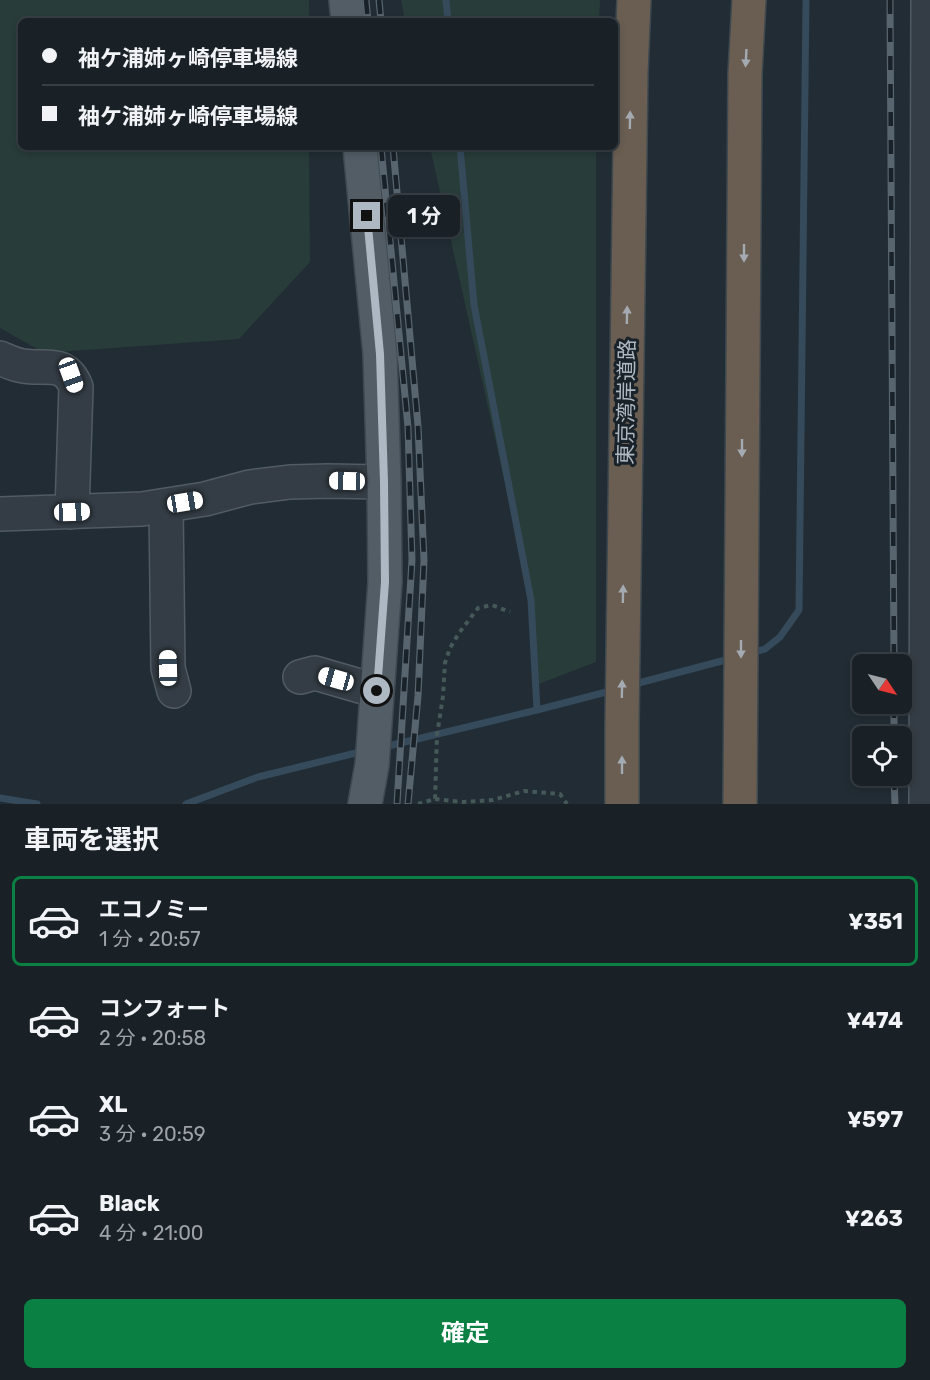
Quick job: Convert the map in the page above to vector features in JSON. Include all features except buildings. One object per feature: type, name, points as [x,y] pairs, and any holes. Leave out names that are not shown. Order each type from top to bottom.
[{"type":"highway","name":"東京湾岸道路","points":[[622,804],[622,652],[634,0]]},
{"type":"highway","points":[[740,804],[745,74],[749,0]]},
{"type":"highway","points":[[740,743],[747,804]]},
{"type":"main road","points":[[346,0],[348,18]]},
{"type":"main road","points":[[360,150],[380,354],[385,582],[372,765],[365,804]]},
{"type":"street","points":[[926,804],[928,0]]},
{"type":"street","points":[[0,358],[21,366],[62,369],[71,375],[75,387],[72,512]]},
{"type":"street","points":[[0,514],[142,509],[205,499],[250,486],[280,483],[384,482]]},
{"type":"street","points":[[166,506],[168,668],[174,691]]},
{"type":"street","points":[[300,677],[315,673],[377,691]]},
{"type":"path","points":[[435,799],[437,735],[445,663],[450,648],[478,608],[492,605],[510,612]]},
{"type":"path","points":[[418,804],[435,799],[463,802],[493,800],[524,791],[560,794],[567,804]]},
{"type":"green space","points":[[0,0],[309,0],[309,18],[18,18],[18,150],[309,150],[310,262],[239,339],[44,353],[0,328]]},
{"type":"green space","points":[[401,0],[600,0],[599,18],[404,18]]},
{"type":"green space","points":[[431,150],[596,150],[596,662],[536,685],[531,600]]},
{"type":"waterway","points":[[446,0],[448,18]]},
{"type":"waterway","points":[[750,653],[765,649],[780,637],[799,610],[806,0]]},
{"type":"waterway","points":[[460,150],[474,305],[531,600],[537,710]]},
{"type":"waterway","points":[[631,685],[733,658]]},
{"type":"waterway","points":[[384,747],[614,690]]},
{"type":"waterway","points":[[186,804],[258,777],[364,751]]},
{"type":"waterway","points":[[0,798],[37,804]]},
{"type":"railway","points":[[366,0],[368,18]]},
{"type":"railway","points":[[379,0],[381,18]]},
{"type":"railway","points":[[890,0],[894,654]]},
{"type":"railway","points":[[381,150],[408,427],[412,560],[397,804]]},
{"type":"railway","points":[[393,150],[418,426],[424,560],[418,696],[408,804]]},
{"type":"railway","points":[[894,714],[894,726]]},
{"type":"railway","points":[[894,786],[895,804]]},
{"type":"route","points":[[367,216],[380,354],[384,482],[385,582],[377,691]]}]
